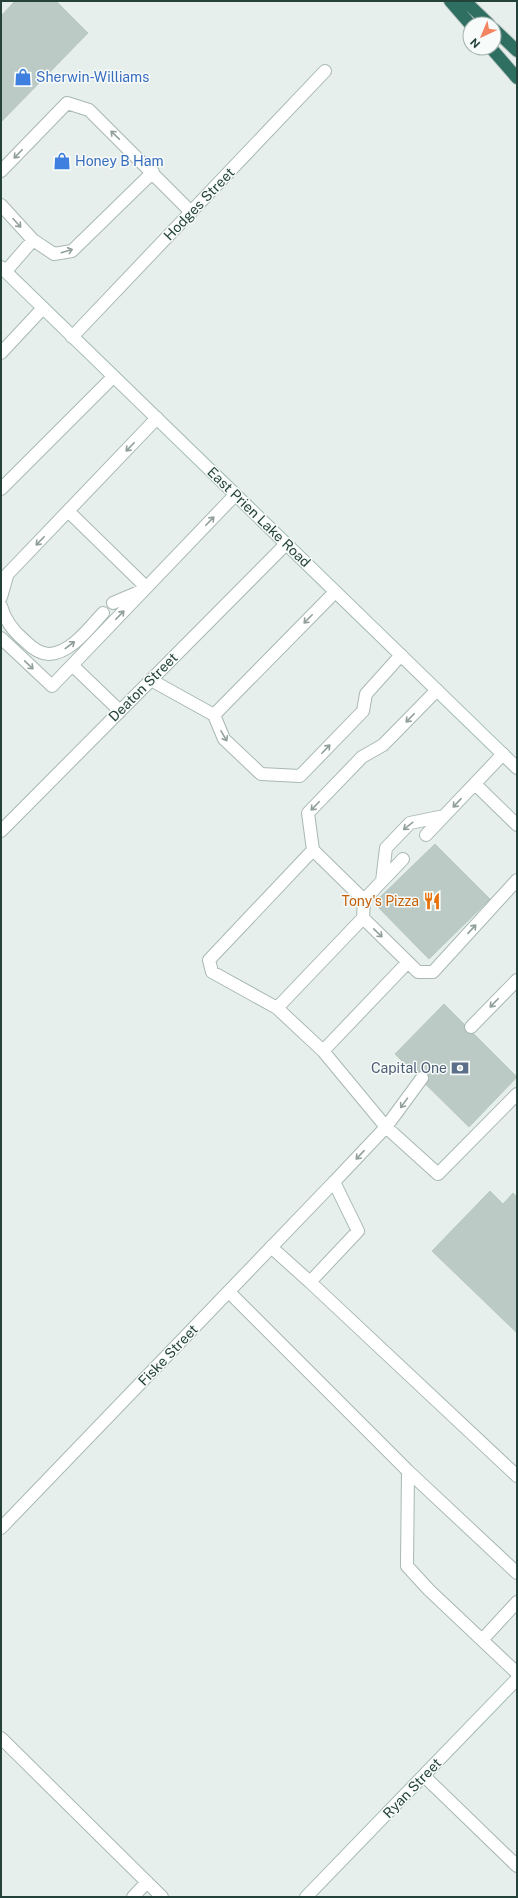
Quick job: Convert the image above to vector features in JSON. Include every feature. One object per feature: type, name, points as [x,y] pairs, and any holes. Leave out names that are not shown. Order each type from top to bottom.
[{"type":"highway","points":[[450,1],[463,16]]},
{"type":"highway","points":[[465,1],[481,16]]},
{"type":"highway","points":[[502,37],[517,51]]},
{"type":"highway","points":[[498,56],[517,78]]},
{"type":"street","name":"Hodges Street","points":[[72,337],[325,71]]},
{"type":"street","points":[[1,171],[67,103],[89,110],[153,172],[191,212]]},
{"type":"street","points":[[1,205],[33,240],[54,254],[72,251],[153,172]]},
{"type":"street","points":[[3,269],[33,240]]},
{"type":"street","name":"East Prien Lake Road","points":[[3,269],[517,768]]},
{"type":"street","points":[[1,353],[43,308]]},
{"type":"street","points":[[1,489],[113,376]]},
{"type":"street","points":[[1,597],[4,579],[157,418]]},
{"type":"street","points":[[1,638],[52,686],[235,495]]},
{"type":"street","points":[[68,511],[145,589]]},
{"type":"street","name":"Deaton Street","points":[[1,831],[286,544]]},
{"type":"street","points":[[113,603],[145,589]]},
{"type":"street","points":[[214,715],[335,592]]},
{"type":"street","points":[[1,606],[4,619],[17,634],[35,650],[48,654],[63,650],[77,639],[103,613]]},
{"type":"street","points":[[151,680],[214,715],[224,739],[261,774],[300,776],[363,711],[366,694],[402,655]]},
{"type":"street","points":[[72,665],[120,711]]},
{"type":"street","points":[[364,900],[313,850],[308,813],[362,757],[383,746],[436,690]]},
{"type":"street","points":[[426,835],[503,754]]},
{"type":"street","points":[[475,784],[517,825]]},
{"type":"street","points":[[382,881],[386,848],[410,823],[444,816]]},
{"type":"street","points":[[313,850],[209,960],[212,972],[277,1008],[323,1051],[386,1127],[438,1174],[517,1094]]},
{"type":"street","points":[[277,1008],[363,918],[364,900],[402,859]]},
{"type":"street","points":[[363,918],[418,972],[432,972],[517,880]]},
{"type":"street","points":[[323,1051],[408,962]]},
{"type":"street","points":[[471,1027],[517,980]]},
{"type":"street","name":"Fiske Street","points":[[1,1528],[386,1127],[422,1078]]},
{"type":"street","points":[[310,1282],[358,1231],[334,1182]]},
{"type":"street","points":[[271,1247],[517,1476]]},
{"type":"street","points":[[228,1292],[408,1470],[517,1573]]},
{"type":"street","points":[[408,1470],[407,1566],[517,1673]]},
{"type":"street","points":[[482,1640],[517,1602]]},
{"type":"street","name":"Ryan Street","points":[[306,1897],[517,1679]]},
{"type":"street","points":[[1,1738],[162,1897]]},
{"type":"street","points":[[424,1776],[517,1866]]},
{"type":"street","points":[[133,1897],[147,1882]]},
{"type":"building","name":"Sherwin-Williams","points":[[15,1],[56,1],[88,33],[1,122],[1,16]]},
{"type":"building","name":"Tony's Pizza","points":[[435,844],[490,899],[429,959],[374,903]]},
{"type":"building","points":[[444,1004],[517,1077],[469,1127],[395,1054]]},
{"type":"building","points":[[490,1191],[503,1204],[513,1193],[517,1197],[517,1333],[432,1251]]},
{"type":"place","name":"Sherwin-Williams","points":[[23,77]]},
{"type":"place","name":"Honey B Ham","points":[[62,161]]},
{"type":"place","name":"Tony's Pizza","points":[[432,901]]},
{"type":"place","name":"Capital One","points":[[460,1068]]}]
